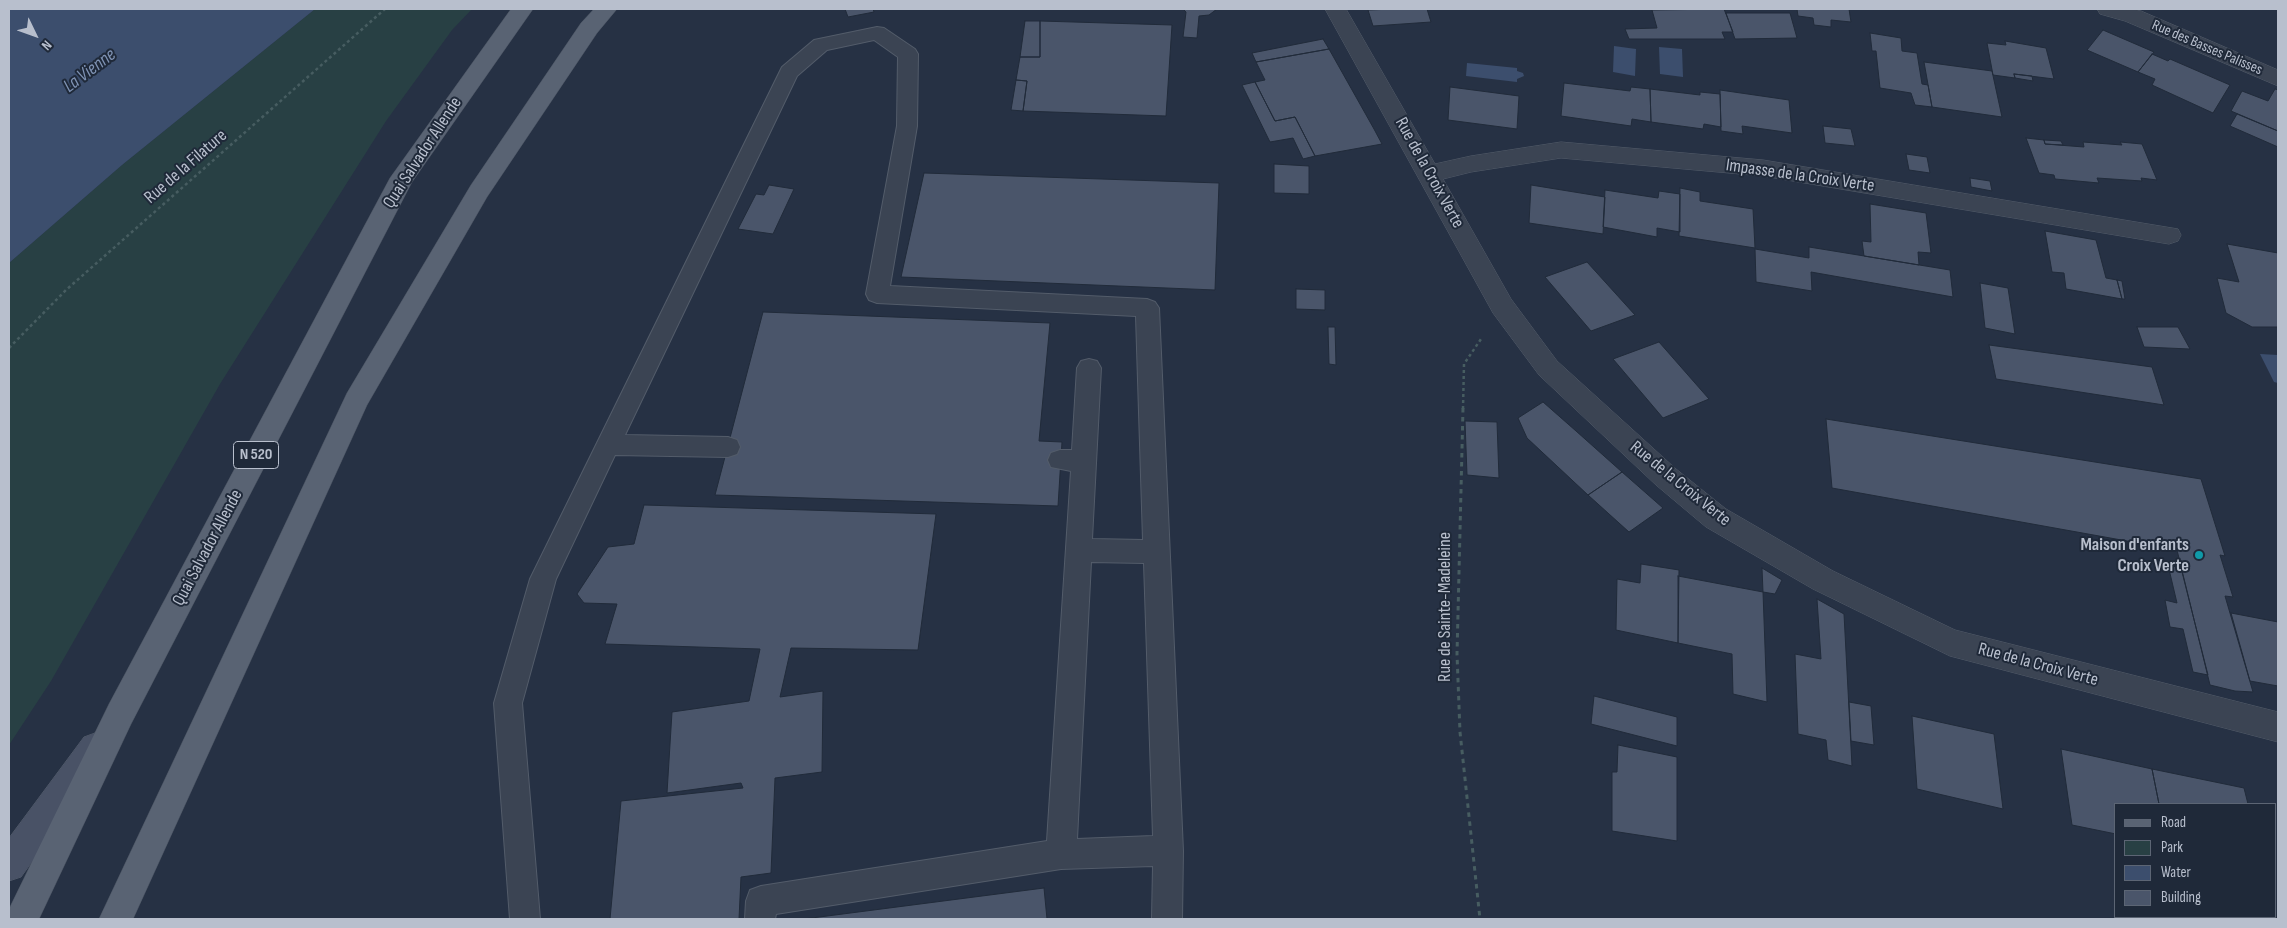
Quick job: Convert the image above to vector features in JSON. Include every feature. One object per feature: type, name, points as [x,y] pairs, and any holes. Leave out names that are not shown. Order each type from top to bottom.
[{"type":"main road","name":"Quai Salvador Allende","points":[[22,919],[120,714],[402,178],[510,22],[522,9]]},
{"type":"main road","points":[[116,919],[356,401],[479,191],[589,28],[606,9]]},
{"type":"main road","points":[[9,865],[120,714]]},
{"type":"street","name":"Rue de la Croix Verte","points":[[1336,9],[1430,174],[1502,306],[1548,368],[1666,477],[1716,518],[1823,580],[1950,642],[2278,728]]},
{"type":"street","name":"Rue des Basses Palisses","points":[[2107,9],[2133,16],[2278,79]]},
{"type":"street","name":"Impasse de la Croix Verte","points":[[1430,174],[1471,164],[1561,150],[1763,168],[2169,235]]},
{"type":"lane","points":[[525,919],[508,703],[543,579],[789,72],[821,45],[877,33],[908,54],[906,126],[877,294],[1147,308],[1168,851],[1167,919]]},
{"type":"lane","points":[[1061,854],[1078,550],[1072,460],[1089,368]]},
{"type":"lane","points":[[609,444],[728,447]]},
{"type":"lane","points":[[1078,550],[1156,552]]},
{"type":"lane","points":[[760,919],[761,901],[1061,854],[1168,851]]},
{"type":"path","name":"Rue de la Filature","points":[[9,348],[66,290],[385,9]]},
{"type":"path","name":"Rue de Sainte-Madeleine","points":[[1480,919],[1460,732],[1457,654],[1464,364],[1502,306]]},
{"type":"green space","points":[[315,9],[472,9],[452,30],[386,121],[220,384],[51,681],[9,745],[9,263],[122,165]]},
{"type":"water","name":"La Vienne","points":[[9,9],[315,9],[122,165],[9,263]]},
{"type":"water","points":[[1614,46],[1636,49],[1635,76],[1613,72]]},
{"type":"water","points":[[1659,47],[1682,49],[1683,77],[1660,74]]},
{"type":"water","points":[[1467,63],[1517,68],[1517,71],[1523,73],[1524,76],[1517,79],[1517,82],[1466,76]]},
{"type":"water","points":[[2260,354],[2278,355],[2278,383],[2274,382]]},
{"type":"building","points":[[845,9],[873,9],[874,12],[848,17]]},
{"type":"building","points":[[1183,9],[1217,9],[1209,15],[1199,16],[1197,38],[1183,37],[1186,12]]},
{"type":"building","points":[[1427,9],[1431,22],[1373,26],[1368,10]]},
{"type":"building","points":[[1724,9],[1733,32],[1722,32],[1725,39],[1629,39],[1625,29],[1657,28],[1652,10]]},
{"type":"building","points":[[1797,9],[1849,9],[1851,22],[1831,20],[1831,27],[1814,25],[1813,18],[1798,16]]},
{"type":"building","points":[[1726,13],[1790,13],[1797,38],[1735,39]]},
{"type":"building","points":[[1025,21],[1040,21],[1040,57],[1020,57]]},
{"type":"building","points":[[1040,21],[1172,25],[1166,116],[1023,111],[1027,81],[1016,80],[1020,57],[1040,57]]},
{"type":"building","points":[[2103,30],[2154,52],[2138,72],[2087,50]]},
{"type":"building","points":[[1870,33],[1901,38],[1902,51],[1917,53],[1922,84],[1928,85],[1932,107],[1915,105],[1911,93],[1880,88],[1876,51],[1872,51]]},
{"type":"building","points":[[1323,39],[1329,49],[1256,62],[1252,53]]},
{"type":"building","points":[[2005,41],[2046,48],[2054,79],[2014,74],[2015,78],[1993,75],[1987,43],[2006,45]]},
{"type":"building","points":[[1329,49],[1382,144],[1315,156],[1295,117],[1275,121],[1255,82],[1265,80],[1256,62]]},
{"type":"building","points":[[2152,54],[2168,61],[2170,59],[2230,85],[2213,113],[2152,85],[2155,79],[2138,72]]},
{"type":"building","points":[[1924,62],[1992,71],[2002,117],[1932,107]]},
{"type":"building","points":[[2014,74],[2032,76],[2033,81],[2015,78]]},
{"type":"building","points":[[1016,80],[1027,81],[1023,111],[1011,110]]},
{"type":"building","points":[[1255,82],[1275,121],[1295,117],[1315,156],[1303,159],[1293,138],[1270,142],[1242,85]]},
{"type":"building","points":[[1564,83],[1630,91],[1631,87],[1650,89],[1651,122],[1632,119],[1631,126],[1561,116]]},
{"type":"building","points":[[1450,87],[1519,96],[1517,129],[1448,120]]},
{"type":"building","points":[[1650,89],[1700,95],[1700,92],[1720,94],[1721,127],[1704,124],[1703,129],[1651,122]]},
{"type":"building","points":[[2275,89],[2278,90],[2278,131],[2231,111],[2242,91],[2268,101]]},
{"type":"building","points":[[1720,90],[1789,100],[1792,133],[1742,126],[1743,134],[1721,131]]},
{"type":"building","points":[[2237,114],[2278,131],[2278,147],[2230,126]]},
{"type":"building","points":[[1823,126],[1851,129],[1855,146],[1825,143]]},
{"type":"building","points":[[2026,138],[2044,140],[2045,144],[2084,147],[2083,142],[2122,145],[2120,142],[2142,144],[2157,180],[2097,178],[2099,183],[2055,179],[2054,175],[2039,173]]},
{"type":"building","points":[[2044,140],[2061,141],[2063,145],[2045,144]]},
{"type":"building","points":[[1906,154],[1927,157],[1930,173],[1909,170]]},
{"type":"building","points":[[1274,164],[1309,166],[1309,194],[1274,193]]},
{"type":"building","points":[[924,173],[1219,183],[1215,290],[901,277]]},
{"type":"building","points":[[1970,178],[1990,181],[1992,191],[1971,187]]},
{"type":"building","points":[[769,185],[794,189],[773,234],[738,229],[756,194],[764,195]]},
{"type":"building","points":[[1531,185],[1605,197],[1603,234],[1529,223]]},
{"type":"building","points":[[1680,188],[1700,192],[1700,201],[1753,209],[1755,248],[1679,236]]},
{"type":"building","points":[[1605,190],[1658,198],[1659,191],[1680,194],[1680,232],[1657,228],[1657,237],[1603,227]]},
{"type":"building","points":[[1870,204],[1926,213],[1931,253],[1918,252],[1919,265],[1864,256],[1862,241],[1871,242]]},
{"type":"building","points":[[2045,231],[2096,240],[2106,278],[2117,280],[2122,299],[2066,289],[2064,273],[2052,272]]},
{"type":"building","points":[[2227,244],[2278,253],[2278,327],[2252,327],[2226,313],[2217,278],[2239,282]]},
{"type":"building","points":[[1809,247],[1950,270],[1953,297],[1811,272],[1812,291],[1756,282],[1755,249],[1809,258]]},
{"type":"building","points":[[1587,262],[1635,315],[1591,331],[1545,277]]},
{"type":"building","points":[[2117,280],[2122,281],[2125,299],[2122,299]]},
{"type":"building","points":[[1980,283],[2008,288],[2015,334],[1985,328]]},
{"type":"building","points":[[1296,289],[1325,290],[1325,310],[1296,309]]},
{"type":"building","points":[[763,312],[1050,323],[1039,441],[1062,442],[1058,506],[715,495]]},
{"type":"building","points":[[1328,327],[1335,327],[1336,365],[1329,364]]},
{"type":"building","points":[[2137,327],[2178,327],[2190,349],[2144,347]]},
{"type":"building","points":[[1659,342],[1709,399],[1663,418],[1613,359]]},
{"type":"building","points":[[1989,345],[2152,367],[2164,405],[1996,379]]},
{"type":"building","points":[[1543,402],[1622,472],[1588,495],[1527,438],[1518,418]]},
{"type":"building","name":"Maison d'enfants Croix Verte","points":[[1826,419],[2201,479],[2225,556],[2220,555],[2233,597],[2225,596],[2253,692],[2235,691],[2210,685],[2177,550],[1832,488]]},
{"type":"building","points":[[1465,421],[1497,422],[1499,478],[1467,475]]},
{"type":"building","points":[[1622,472],[1663,508],[1629,532],[1588,495]]},
{"type":"building","points":[[644,505],[936,514],[918,650],[791,648],[780,697],[823,691],[822,772],[775,778],[771,873],[741,877],[739,919],[610,919],[621,801],[743,788],[741,783],[667,793],[672,712],[749,701],[760,649],[605,644],[617,604],[584,603],[577,594],[608,547],[634,544]]},
{"type":"building","points":[[1641,564],[1679,570],[1678,643],[1616,630],[1617,579],[1640,583]]},
{"type":"building","points":[[2168,565],[2181,568],[2208,675],[2193,672],[2183,629],[2170,627],[2165,600],[2177,603]]},
{"type":"building","points":[[1762,568],[1782,580],[1775,594],[1763,592]]},
{"type":"building","points":[[1678,576],[1763,592],[1767,702],[1733,694],[1732,654],[1678,643]]},
{"type":"building","points":[[1817,599],[1844,614],[1852,766],[1828,760],[1826,740],[1798,734],[1795,654],[1821,659]]},
{"type":"building","points":[[2231,613],[2278,622],[2278,686],[2250,681]]},
{"type":"building","points":[[1594,696],[1677,717],[1677,746],[1591,724]]},
{"type":"building","points":[[1849,702],[1871,706],[1874,745],[1851,741]]},
{"type":"building","points":[[1912,716],[1994,734],[2003,809],[1917,789]]},
{"type":"building","points":[[1618,745],[1677,757],[1677,841],[1612,831],[1612,772],[1617,772]]},
{"type":"building","points":[[2061,749],[2152,769],[2159,803],[2114,803],[2114,834],[2072,825]]},
{"type":"building","points":[[2152,769],[2244,788],[2248,803],[2159,803]]},
{"type":"building","points":[[1044,888],[1047,919],[804,919]]},
{"type":"building","points":[[2226,918],[2227,919],[2181,919]]},
{"type":"place","name":"Maison d'enfants Croix Verte","points":[[2199,555]]}]
